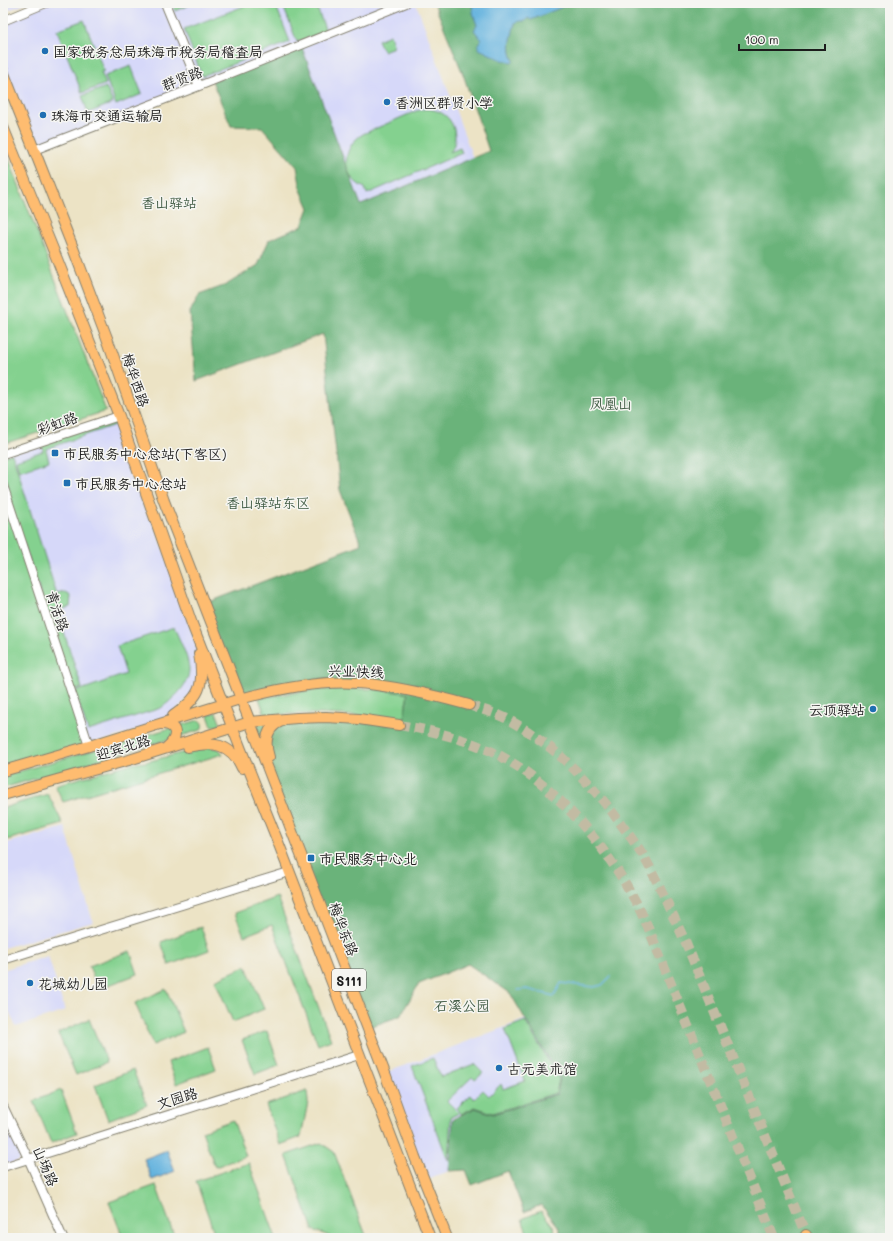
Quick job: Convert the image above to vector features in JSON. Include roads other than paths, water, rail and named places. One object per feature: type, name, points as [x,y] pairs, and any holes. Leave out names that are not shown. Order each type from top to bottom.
[{"type":"main road","name":"梅华西路","points":[[3,71],[107,338],[164,502],[240,699]]},
{"type":"main road","name":"梅华西路","points":[[3,127],[119,416],[192,624],[232,727]]},
{"type":"main road","points":[[161,723],[188,706],[193,700],[201,684],[201,662],[192,624]]},
{"type":"main road","name":"兴业快线","points":[[240,699],[294,687],[332,683],[356,683],[406,690],[469,705]]},
{"type":"main road","name":"迎宾北路","points":[[3,771],[240,699]]},
{"type":"main road","name":"梅华东路","points":[[240,699],[386,1076],[414,1157],[447,1238]]},
{"type":"main road","points":[[250,722],[310,717],[339,718],[399,725]]},
{"type":"main road","points":[[287,719],[278,722],[271,727],[266,737],[266,743],[270,760],[289,811],[294,837]]},
{"type":"main road","name":"迎宾北路","points":[[3,795],[129,760],[250,722]]},
{"type":"main road","points":[[161,723],[170,726],[174,730],[175,737],[167,748]]},
{"type":"main road","name":"S111","points":[[232,727],[280,847],[430,1238]]},
{"type":"main road","points":[[129,760],[147,758],[202,744],[214,744],[224,748],[234,754],[238,760],[265,824],[280,847]]},
{"type":"street","points":[[3,21],[46,3]]},
{"type":"street","points":[[165,3],[199,86]]},
{"type":"street","name":"群贤路","points":[[34,150],[406,3]]},
{"type":"street","name":"彩虹路","points":[[3,454],[119,416]]},
{"type":"street","name":"青活路","points":[[3,485],[89,746]]},
{"type":"street","points":[[3,960],[289,872]]},
{"type":"street","name":"文园路","points":[[3,1166],[359,1055]]},
{"type":"street","name":"山场路","points":[[3,1106],[28,1158],[63,1238]]},
{"type":"water","points":[[476,3],[572,3],[531,20],[528,18],[525,21],[515,23],[510,47],[514,61],[511,62],[502,60],[479,49],[478,44],[481,39],[474,30],[477,25],[472,7]]},
{"type":"water","points":[[167,1150],[175,1171],[152,1180],[144,1159]]},
{"type":"waterway","points":[[518,990],[527,989],[554,996],[561,983],[594,987],[602,985],[611,976]]},
{"type":"tunnel","points":[[469,705],[494,713],[509,720],[539,739],[566,761],[602,799],[643,855],[686,943],[806,1235]]},
{"type":"tunnel","points":[[399,725],[454,737],[486,749],[508,760],[551,792],[589,832],[606,854],[633,897],[648,927],[774,1238]]},
{"type":"place","name":"国家税务总局珠海市税务局稽查局","points":[[45,51]]},
{"type":"place","name":"香洲区群贤小学","points":[[387,102]]},
{"type":"place","name":"珠海市交通运输局","points":[[43,115]]},
{"type":"place","name":"市民服务中心总站(下客区)","points":[[55,453]]},
{"type":"place","name":"市民服务中心总站","points":[[67,483]]},
{"type":"place","name":"云顶驿站","points":[[873,709]]},
{"type":"place","name":"市民服务中心北","points":[[311,858]]},
{"type":"place","name":"花城幼儿园","points":[[30,983]]},
{"type":"place","name":"古元美术馆","points":[[499,1068]]},
{"type":"park label","name":"香山驿站","points":[[169,202]]},
{"type":"park label","name":"凤凰山","points":[[611,403]]},
{"type":"park label","name":"香山驿站东区","points":[[268,502]]},
{"type":"park label","name":"石溪公园","points":[[462,1005]]}]
